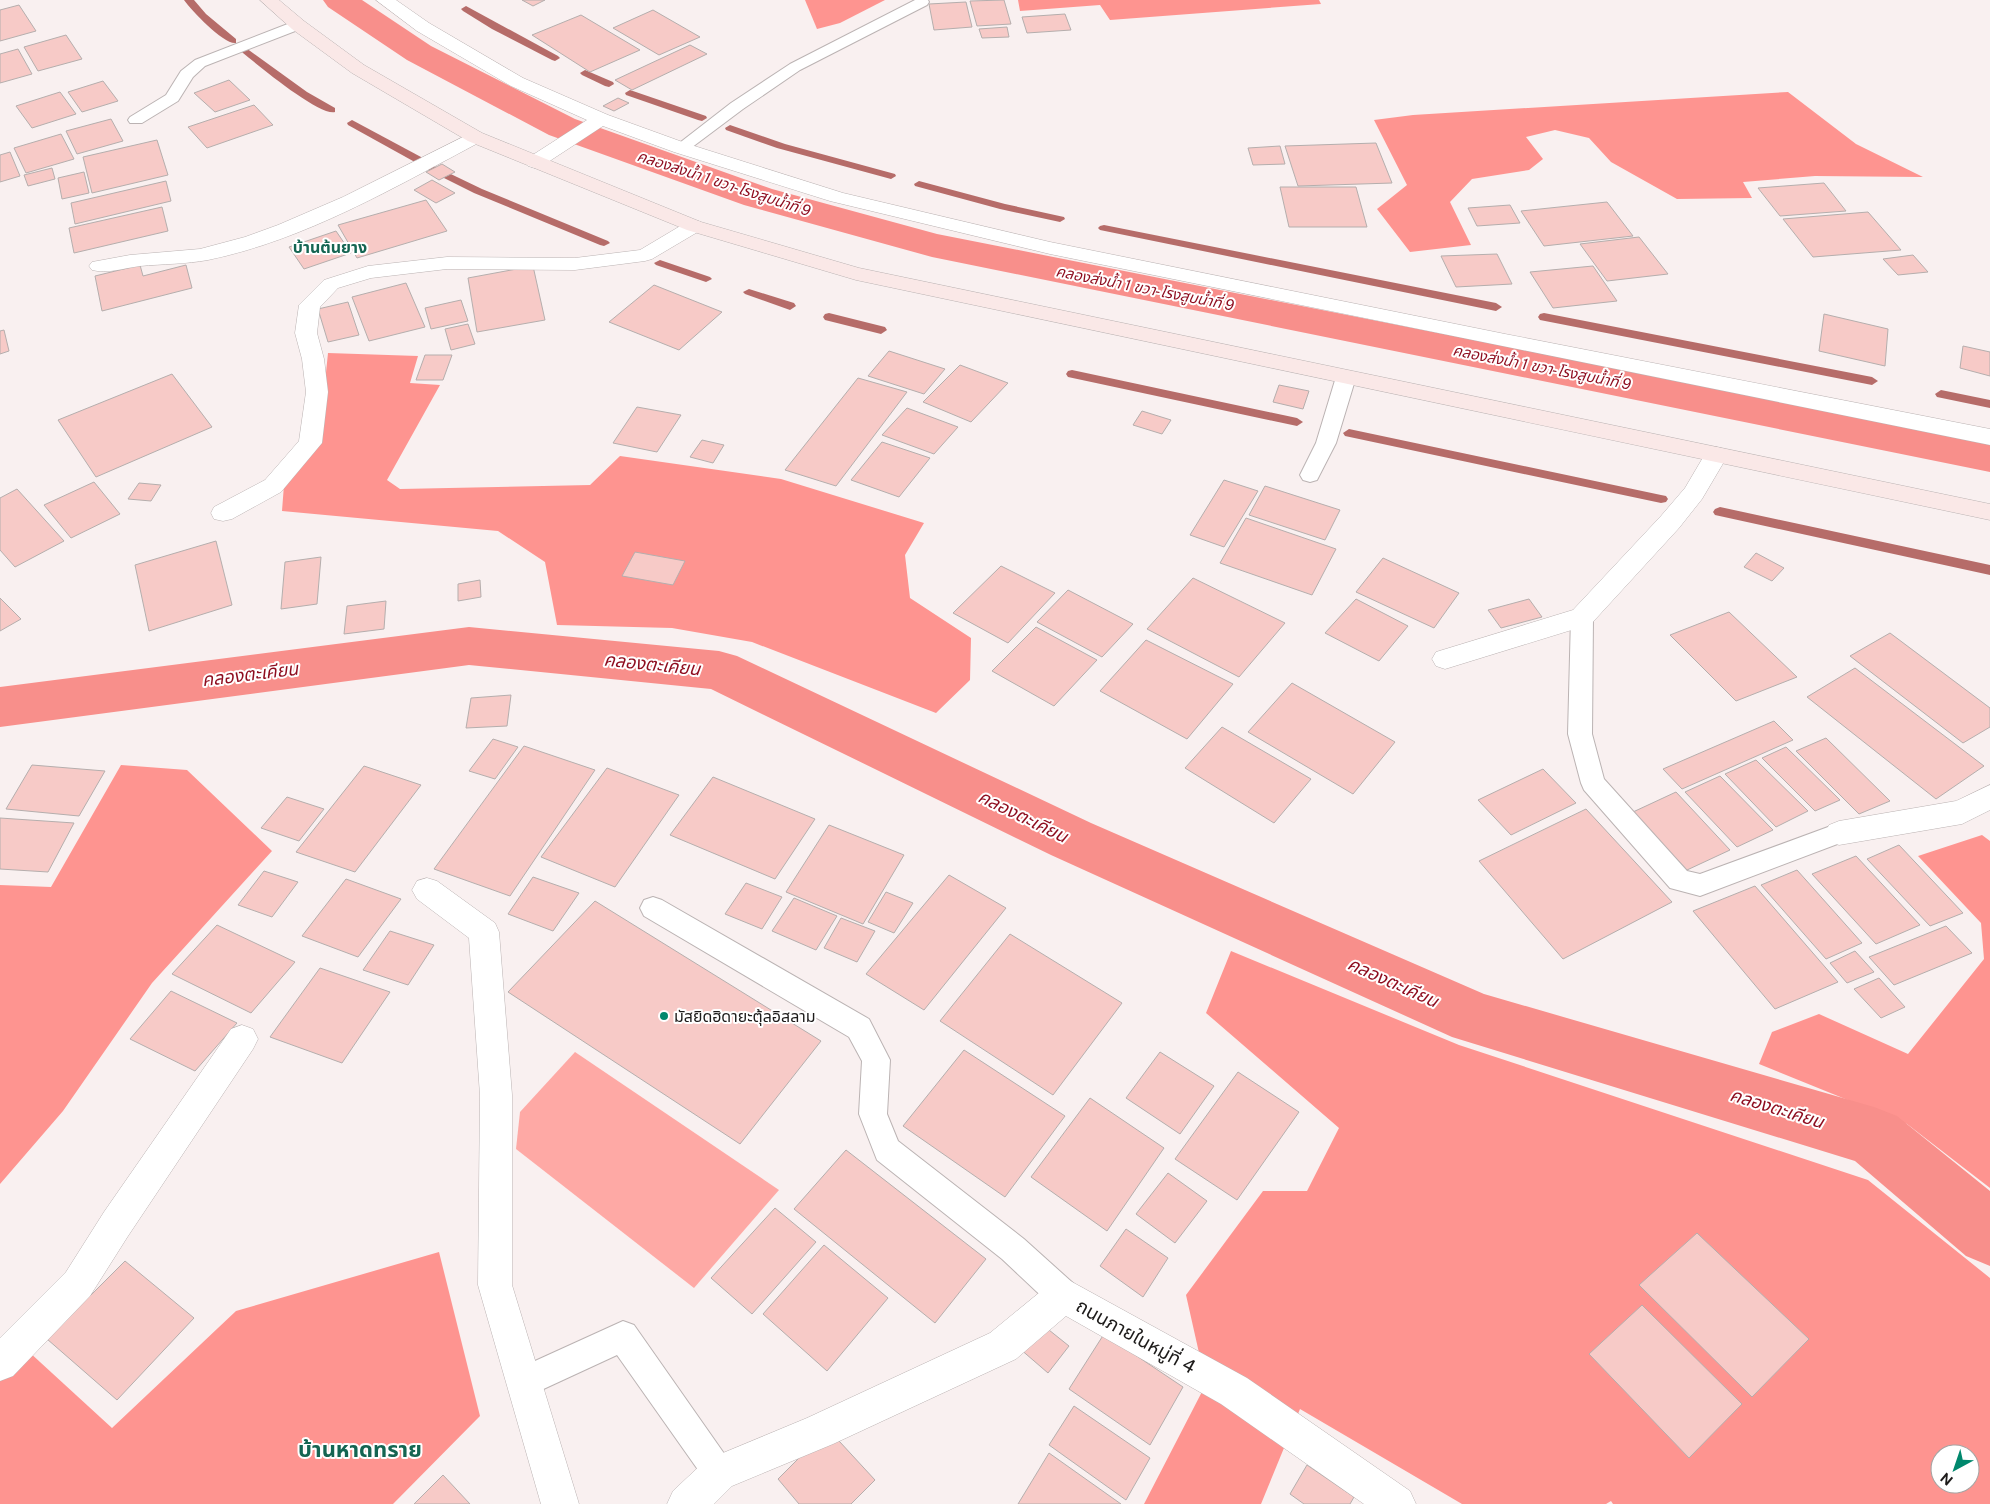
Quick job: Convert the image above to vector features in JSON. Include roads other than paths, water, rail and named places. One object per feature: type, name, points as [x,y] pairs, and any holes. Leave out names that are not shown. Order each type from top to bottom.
[{"type":"main road","points":[[269,0],[298,25],[358,69],[475,137],[694,226],[778,252],[856,274],[1990,512]]},
{"type":"street","points":[[385,0],[423,27],[517,82],[595,123],[837,197],[1050,248],[1504,341],[1990,437]]},
{"type":"street","points":[[535,162],[595,123]]},
{"type":"street","points":[[99,266],[138,260],[187,258],[246,244],[300,223],[390,181],[475,137]]},
{"type":"street","points":[[223,514],[274,486],[310,443],[318,392],[313,359],[306,334],[310,305],[331,284],[368,272],[447,263],[575,264],[645,255],[694,226]]},
{"type":"street","points":[[1445,659],[1582,617],[1676,515],[1694,493],[1716,455]]},
{"type":"street","points":[[1839,833],[1962,812],[1990,796]]},
{"type":"street","points":[[427,890],[484,932],[496,1094],[495,1285],[560,1504]]},
{"type":"street","points":[[0,1363],[78,1284],[116,1224],[242,1040]]},
{"type":"street","name":"ถนนภายในหมู่ที่ 4","points":[[686,1504],[719,1473],[820,1432],[1003,1346],[1063,1295],[1234,1391],[1397,1504]]},
{"type":"lane","points":[[681,148],[737,106],[795,67],[922,2]]},
{"type":"lane","points":[[136,120],[172,98],[187,74],[200,62],[298,25]]},
{"type":"lane","points":[[1310,475],[1326,443],[1346,377]]},
{"type":"lane","points":[[1582,617],[1580,734],[1593,783],[1679,880],[1700,885],[1839,833]]},
{"type":"lane","points":[[653,908],[859,1028],[876,1060],[873,1114],[887,1150],[1013,1249],[1063,1295]]},
{"type":"lane","points":[[524,1382],[623,1336],[719,1473]]},
{"type":"waterway","points":[[189,0],[203,16],[233,41]]},
{"type":"waterway","name":"คลองส่งน้ำ 1 ขวา-โรงสูบน้ำที่ 9","points":[[340,0],[419,53],[562,127],[758,197],[932,245],[1990,457]]},
{"type":"waterway","points":[[466,9],[495,27],[555,58]]},
{"type":"waterway","points":[[246,51],[303,94],[331,110]]},
{"type":"waterway","points":[[585,73],[609,84]]},
{"type":"waterway","points":[[630,93],[702,118]]},
{"type":"waterway","points":[[352,123],[417,159]]},
{"type":"waterway","points":[[730,128],[781,146],[891,176]]},
{"type":"waterway","points":[[432,168],[478,191],[604,243]]},
{"type":"waterway","points":[[919,184],[1004,207],[1060,219]]},
{"type":"waterway","points":[[1104,228],[1496,307]]},
{"type":"waterway","points":[[660,263],[706,279]]},
{"type":"waterway","points":[[749,292],[790,306]]},
{"type":"waterway","points":[[829,317],[881,330]]},
{"type":"waterway","points":[[1544,317],[1872,381]]},
{"type":"waterway","points":[[1072,374],[1297,422]]},
{"type":"waterway","points":[[1941,394],[1990,404]]},
{"type":"waterway","points":[[1349,433],[1661,499]]},
{"type":"waterway","points":[[1720,512],[1990,570]]},
{"type":"waterway","name":"คลองตะเคียน","points":[[0,707],[469,646],[719,670],[1071,839],[1474,1018],[1874,1137],[1990,1233]]},
{"type":"place","name":"มัสยิดฮิดายะตุ้ลอิสลาม","points":[[664,1016]]},
{"type":"district","name":"บ้านต้นยาง","points":[[330,247]]},
{"type":"district","name":"บ้านหาดทราย","points":[[360,1449]]}]
